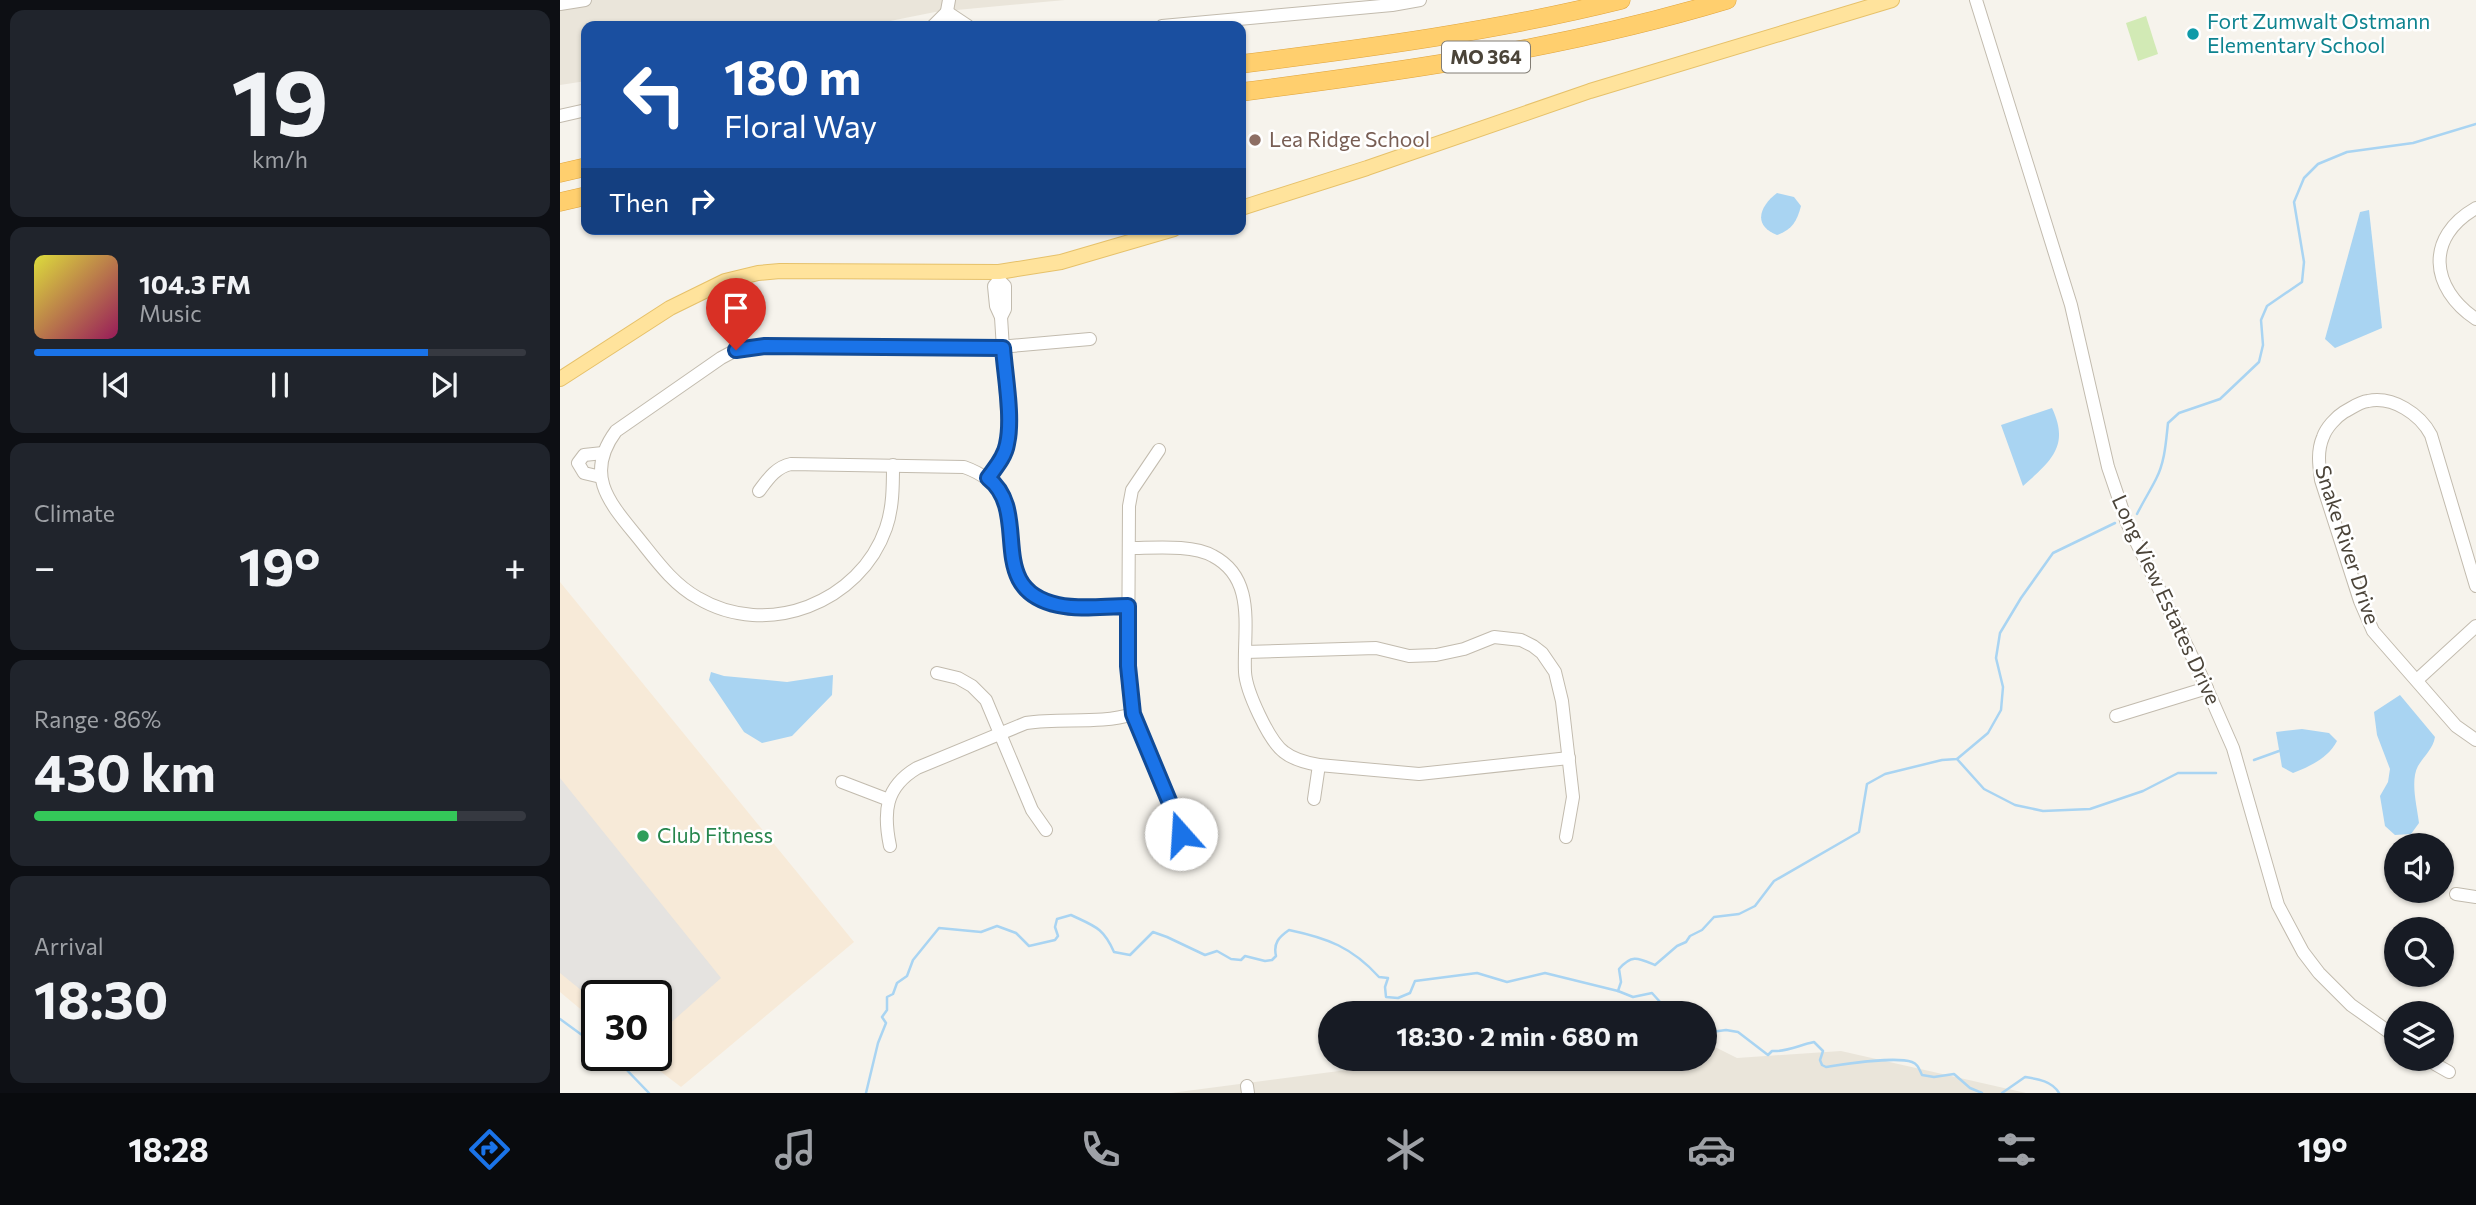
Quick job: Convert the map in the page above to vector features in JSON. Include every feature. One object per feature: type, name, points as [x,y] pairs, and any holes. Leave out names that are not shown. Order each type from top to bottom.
[{"type":"highway","name":"MO 364","points":[[1246,63],[1472,32],[1622,0]]},
{"type":"highway","name":"MO 364","points":[[1246,91],[1394,73],[1501,55],[1586,37],[1727,0]]},
{"type":"highway","points":[[560,173],[581,168]]},
{"type":"highway","points":[[560,202],[581,197]]},
{"type":"main road","points":[[1246,206],[1590,91],[1892,0]]},
{"type":"main road","points":[[560,379],[670,308],[725,281],[780,271],[999,276],[1061,262],[1153,235]]},
{"type":"street","points":[[560,4],[585,0]]},
{"type":"street","points":[[1198,21],[1304,6],[1392,5],[1420,0]]},
{"type":"street","name":"Long View Estates Drive","points":[[1976,0],[2071,305],[2108,467],[2127,523],[2233,748],[2278,905],[2303,952],[2335,991],[2384,1028]]},
{"type":"street","points":[[936,21],[946,6],[962,21]]},
{"type":"street","points":[[560,116],[581,111]]},
{"type":"street","points":[[2476,208],[2461,217],[2450,230],[2442,246],[2439,264],[2442,282],[2449,296],[2462,310],[2476,319]]},
{"type":"street","points":[[988,478],[1002,458],[1009,428],[1001,317],[1005,309],[1005,286],[999,276]]},
{"type":"street","points":[[893,465],[893,493],[889,518],[880,542],[866,565],[848,584],[825,600],[788,613],[764,616],[739,614],[716,607],[695,597],[676,582],[612,507],[601,477],[603,453],[609,440],[624,424],[736,350],[765,346],[1003,348],[1090,339]]},
{"type":"street","name":"Snake River Drive","points":[[2476,586],[2431,435],[2420,418],[2401,407],[2379,400],[2357,405],[2338,416],[2323,435],[2318,458],[2321,480],[2367,620],[2384,644],[2456,726],[2476,740]]},
{"type":"street","points":[[1159,450],[1132,489],[1129,506],[1128,666],[1133,714],[1181,834]]},
{"type":"street","points":[[601,477],[584,473],[578,463],[584,456],[603,453]]},
{"type":"street","points":[[759,491],[773,474],[783,466],[792,464],[964,467],[988,478],[1002,493],[1011,520],[1012,561],[1030,592],[1057,605],[1128,606]]},
{"type":"street","points":[[1129,548],[1200,551],[1224,562],[1240,582],[1244,595],[1245,675],[1267,729],[1283,751],[1306,763],[1419,774],[1569,758]]},
{"type":"street","points":[[2417,680],[2476,626]]},
{"type":"street","points":[[1245,652],[1376,648],[1409,656],[1436,655],[1464,649],[1494,637],[1521,640],[1542,653],[1555,673],[1562,701],[1573,797],[1566,837]]},
{"type":"street","points":[[937,673],[958,678],[971,685],[986,700],[1032,810],[1046,830]]},
{"type":"street","points":[[2116,716],[2207,688]]},
{"type":"street","points":[[890,846],[886,824],[889,800],[895,788],[917,768],[1000,733],[1040,720],[1108,720],[1133,714]]},
{"type":"street","points":[[1314,799],[1319,765]]},
{"type":"street","points":[[842,782],[889,800]]},
{"type":"street","points":[[2456,894],[2476,897]]},
{"type":"shaded area","points":[[560,0],[1065,0],[935,12],[890,21],[581,21],[581,82],[560,85]]},
{"type":"shaded area","points":[[560,582],[854,942],[681,1087],[660,1071],[672,1071],[672,980],[581,980],[581,1010],[560,992]]},
{"type":"shaded area","points":[[560,778],[721,978],[672,1022],[672,980],[581,980],[581,990],[560,973]]},
{"type":"shaded area","points":[[1717,1048],[1737,1058],[1841,1051],[2026,1093],[1171,1093],[1339,1071],[1717,1071]]},
{"type":"green space","points":[[2146,16],[2158,54],[2138,61],[2126,23]]},
{"type":"water","points":[[1777,193],[1794,197],[1801,206],[1793,224],[1777,235],[1764,226],[1761,215],[1766,204]]},
{"type":"water","points":[[2369,210],[2382,328],[2335,348],[2325,339],[2360,212]]},
{"type":"water","points":[[2052,408],[2059,433],[2055,452],[2042,469],[2023,486],[2001,425]]},
{"type":"water","points":[[711,672],[724,676],[787,682],[833,675],[832,695],[792,736],[762,743],[744,732],[709,680]]},
{"type":"water","points":[[2400,695],[2435,737],[2418,766],[2414,779],[2419,823],[2412,833],[2393,833],[2385,826],[2380,796],[2388,782],[2390,769],[2377,735],[2374,712]]},
{"type":"water","points":[[2302,729],[2329,733],[2337,741],[2318,761],[2293,773],[2282,767],[2276,732]]},
{"type":"waterway","points":[[2137,514],[2161,466],[2168,423],[2179,413],[2220,399],[2259,362],[2263,345],[2261,320],[2267,306],[2302,282],[2304,262],[2294,202],[2304,178],[2318,164],[2347,152],[2413,143],[2476,124]]},
{"type":"waterway","points":[[1618,991],[1621,982],[1619,969],[1628,961],[1640,959],[1655,965],[1690,936],[1702,930],[1714,917],[1739,914],[1755,906],[1774,881],[1859,832],[1867,784],[1885,774],[1957,759],[1988,733],[2001,710],[2003,687],[1996,658],[2000,633],[2021,598],[2053,553],[2115,523]]},
{"type":"waterway","points":[[2254,760],[2279,751]]},
{"type":"waterway","points":[[1957,759],[1984,789],[2015,805],[2043,811],[2090,809],[2143,791],[2178,773],[2216,773]]},
{"type":"waterway","points":[[866,1093],[878,1043],[886,1023],[882,1017],[887,1010],[887,997],[893,994],[897,983],[907,976],[913,960],[939,928],[981,932],[997,926],[1016,933],[1029,946],[1055,940],[1058,936],[1055,927],[1057,919],[1071,915],[1102,932],[1114,952],[1130,955],[1153,932],[1205,955],[1217,951],[1231,959],[1241,960],[1245,956],[1265,961],[1276,956],[1275,947],[1282,935],[1289,930],[1349,951],[1379,977],[1388,978],[1386,997],[1398,998],[1410,993],[1415,981],[1477,973],[1507,982],[1545,973],[1633,997],[1652,993],[1659,1001]]},
{"type":"waterway","points":[[560,1019],[581,1034]]},
{"type":"waterway","points":[[1717,1031],[1738,1032],[1768,1055],[1772,1051],[1814,1042],[1823,1051],[1820,1060],[1826,1067],[1904,1060],[1917,1065],[1922,1075],[1934,1077],[1954,1074],[1970,1088],[1982,1093]]},
{"type":"waterway","points":[[628,1071],[649,1093]]},
{"type":"waterway","points":[[2002,1093],[2025,1077],[2049,1083],[2059,1093]]},
{"type":"place","name":"Fort Zumwalt Ostmann Elementary School","points":[[2193,34]]},
{"type":"place","name":"Lea Ridge School","points":[[1255,140]]},
{"type":"place","name":"Club Fitness","points":[[643,836]]},
{"type":"route","points":[[736,350],[765,346],[1003,348],[1009,428],[1002,458],[988,478],[1002,493],[1007,506],[1011,520],[1012,561],[1016,572],[1030,592],[1057,605],[1128,606],[1128,685],[1133,714],[1181,834]]}]
